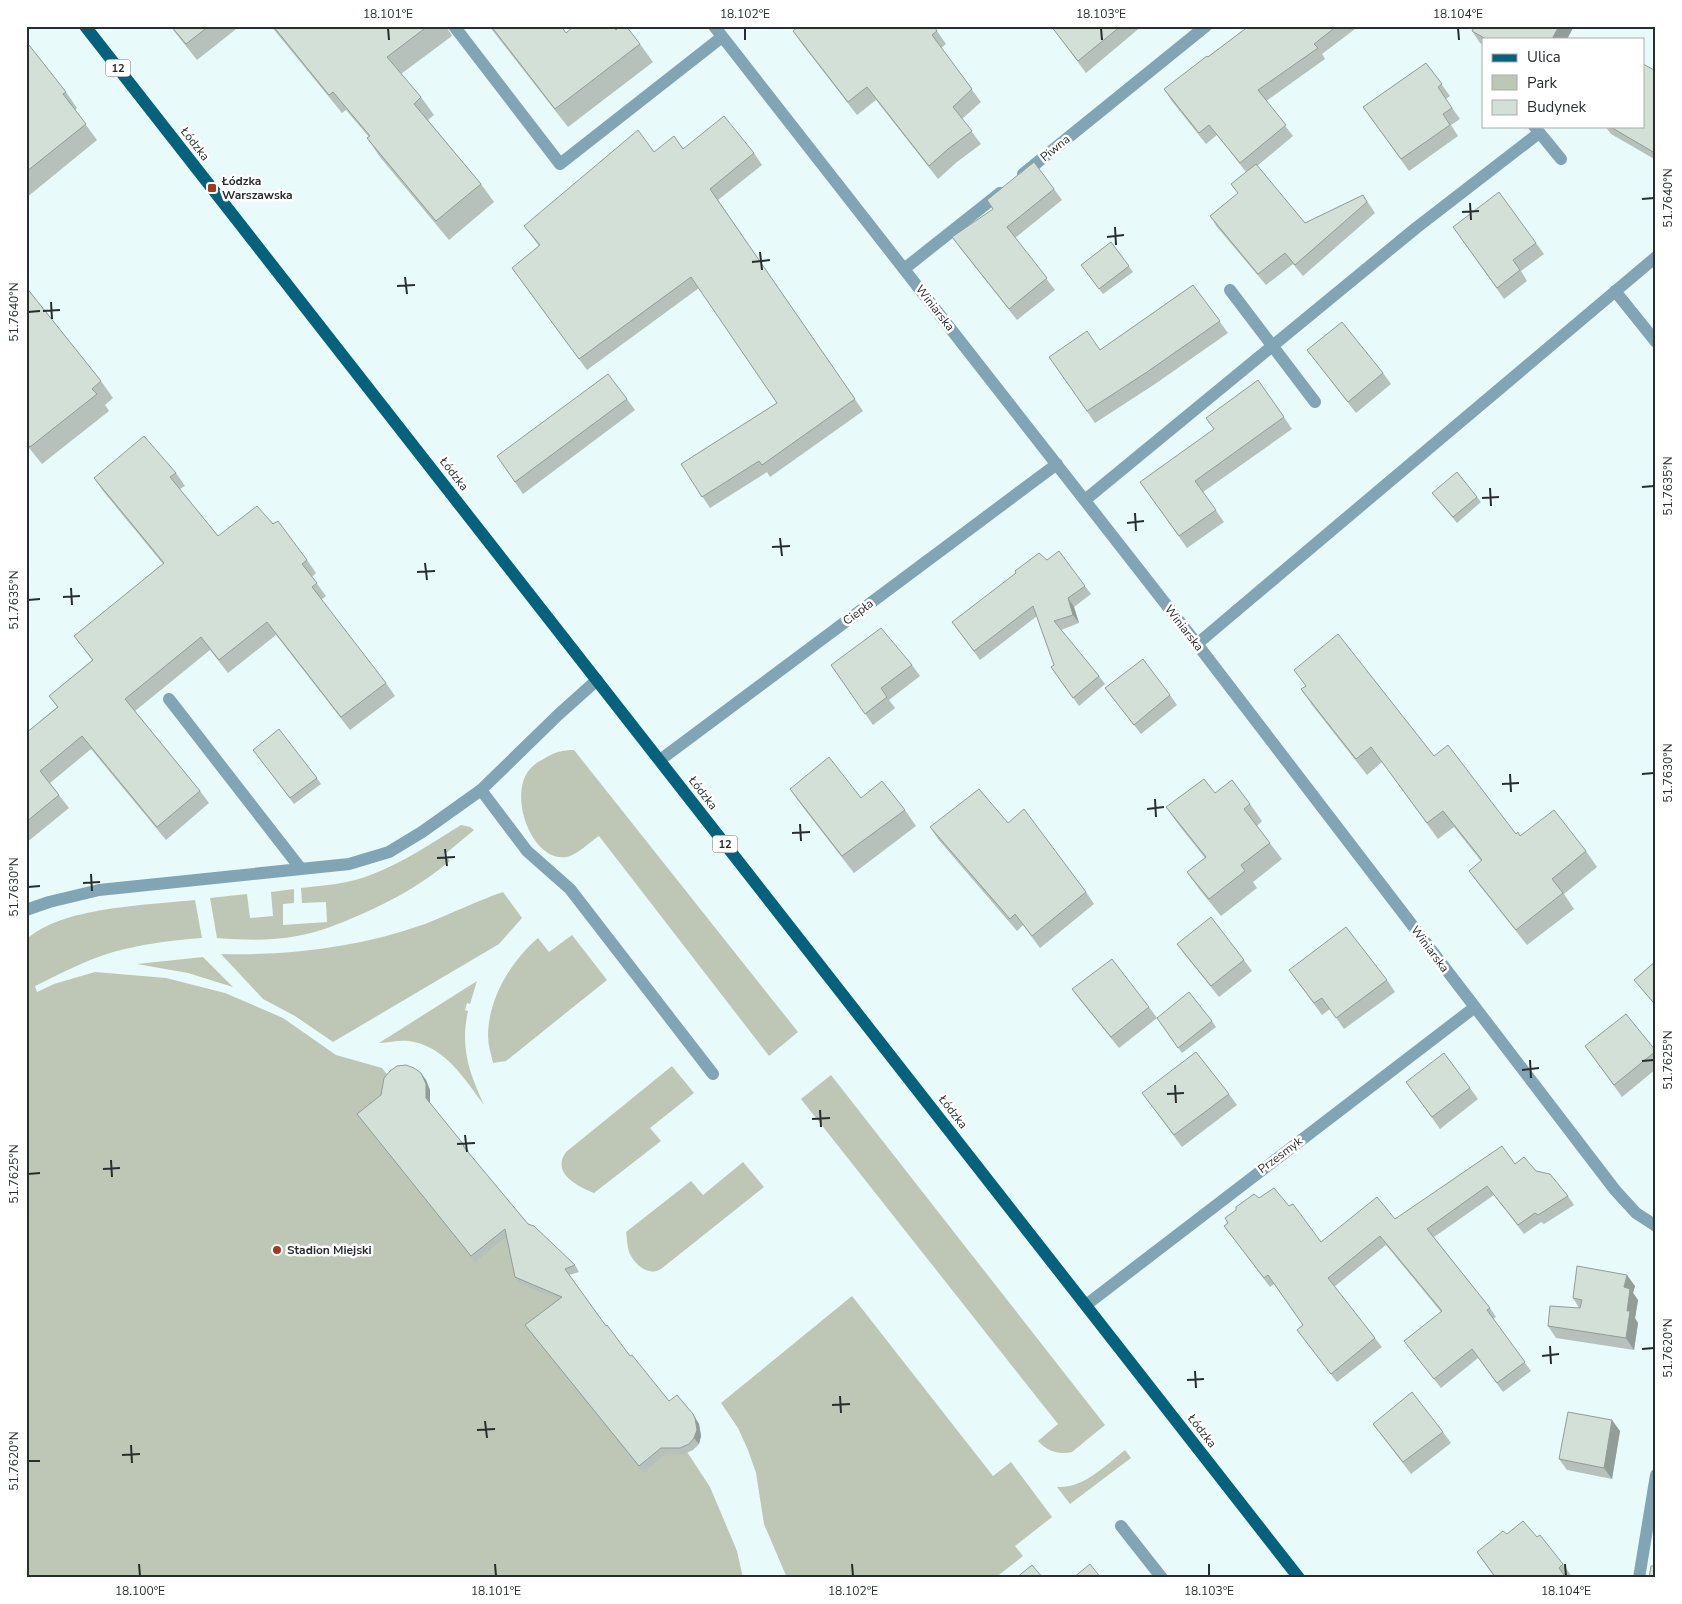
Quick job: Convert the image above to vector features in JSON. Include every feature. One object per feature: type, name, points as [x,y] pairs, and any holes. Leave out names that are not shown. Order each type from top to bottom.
[{"type":"main road","name":"Łódzka","points":[[85,26],[1299,1578]]},
{"type":"street","points":[[454,26],[560,164],[722,37]]},
{"type":"street","name":"Winiarska","points":[[714,26],[1197,644],[1614,1190],[1636,1213],[1656,1226]]},
{"type":"street","name":"Piwna","points":[[904,269],[1206,26]]},
{"type":"street","points":[[1085,500],[1536,130],[1561,159]]},
{"type":"street","points":[[1197,644],[1656,257]]},
{"type":"street","points":[[1230,290],[1315,402]]},
{"type":"street","points":[[1615,291],[1656,342]]},
{"type":"street","name":"Ciepła","points":[[660,760],[1057,464]]},
{"type":"street","points":[[26,910],[49,902],[99,890],[349,864],[389,852],[422,832],[480,790],[597,680]]},
{"type":"street","points":[[169,699],[301,870]]},
{"type":"street","points":[[480,790],[527,851],[570,889],[713,1074]]},
{"type":"street","name":"Przesmyk","points":[[1086,1305],[1475,1007]]},
{"type":"street","points":[[1639,1578],[1656,1475]]},
{"type":"street","points":[[1121,1526],[1162,1578]]},
{"type":"green space","points":[[574,750],[798,1032],[769,1056],[599,836],[580,851],[567,857],[554,856],[543,849],[534,839],[522,810],[521,795],[524,780],[530,769],[539,761],[556,753]]},
{"type":"green space","points":[[461,825],[474,830],[444,855],[450,861],[408,891],[386,903],[322,930],[297,936],[257,940],[217,938],[210,898],[247,894],[250,918],[273,916],[271,892],[294,889],[294,903],[283,904],[283,925],[327,922],[326,902],[302,903],[301,888],[346,882],[373,874],[407,858]]},
{"type":"green space","points":[[503,892],[522,918],[499,944],[333,1042],[295,1016],[263,999],[221,954],[299,951],[375,939],[425,924]]},
{"type":"green space","name":"Stadion Miejski","points":[[195,900],[202,938],[144,945],[113,952],[79,965],[35,986],[37,992],[54,984],[95,972],[166,978],[225,993],[283,1018],[336,1055],[382,1068],[674,1432],[710,1487],[737,1551],[743,1578],[26,1578],[26,940],[41,929],[82,914],[130,906]]},
{"type":"green space","points":[[572,935],[607,980],[506,1061],[493,1063],[488,1039],[489,1022],[497,995],[510,969],[538,938],[549,952]]},
{"type":"green space","points":[[203,957],[233,987],[188,973],[137,964]]},
{"type":"green space","points":[[477,981],[470,1004],[467,1003],[465,1010],[468,1011],[465,1037],[470,1071],[484,1105],[446,1058],[436,1051],[410,1041],[379,1043]]},
{"type":"green space","points":[[672,1066],[694,1093],[650,1128],[661,1141],[594,1193],[580,1187],[568,1178],[562,1166],[562,1160],[566,1152]]},
{"type":"green space","points":[[831,1075],[1105,1425],[1072,1452],[1062,1453],[1053,1451],[1038,1441],[1058,1424],[801,1099]]},
{"type":"green space","points":[[743,1162],[764,1187],[661,1269],[656,1271],[646,1270],[634,1261],[627,1245],[626,1232],[691,1181],[703,1195]]},
{"type":"green space","points":[[852,1296],[993,1476],[1011,1462],[1052,1517],[1015,1546],[1023,1556],[995,1578],[787,1578],[764,1524],[756,1473],[748,1450],[738,1428],[721,1403]]},
{"type":"green space","points":[[1125,1450],[1131,1458],[1070,1504],[1057,1487],[1067,1487],[1085,1480]]},
{"type":"building","points":[[171,26],[209,26],[186,44]]},
{"type":"building","points":[[273,26],[428,26],[387,57],[421,97],[414,104],[481,184],[436,221],[367,138],[370,136],[333,92],[329,95]]},
{"type":"building","points":[[491,26],[561,26],[566,33],[574,26],[594,26],[595,28],[598,26],[613,26],[616,30],[620,26],[626,26],[640,44],[555,109]]},
{"type":"building","points":[[799,26],[934,26],[937,31],[932,35],[972,89],[953,107],[972,131],[929,166],[867,87],[848,102],[793,31]]},
{"type":"building","points":[[1051,26],[1121,26],[1078,61]]},
{"type":"building","points":[[1249,26],[1337,26],[1314,44],[1318,48],[1258,90],[1286,125],[1240,163],[1209,125],[1199,133],[1164,89]]},
{"type":"building","points":[[1559,26],[1553,38],[1484,38],[1472,31],[1474,27]]},
{"type":"building","points":[[29,45],[66,92],[63,94],[86,124],[26,172],[26,47]]},
{"type":"building","points":[[1426,63],[1442,84],[1438,87],[1452,108],[1443,114],[1450,125],[1401,159],[1363,107]]},
{"type":"building","points":[[1644,65],[1656,71],[1655,153],[1612,128],[1644,128]]},
{"type":"building","points":[[724,116],[754,153],[710,189],[855,399],[762,465],[759,461],[702,497],[681,464],[777,403],[691,277],[579,359],[512,268],[540,245],[524,226],[638,130],[654,152],[674,136],[683,149]]},
{"type":"building","points":[[1034,162],[1054,189],[1007,227],[1047,278],[1009,309],[952,237],[993,209],[987,200]]},
{"type":"building","points":[[1256,164],[1305,223],[1363,195],[1367,202],[1295,265],[1285,253],[1258,274],[1210,216],[1238,193],[1231,184]]},
{"type":"building","points":[[1499,192],[1536,243],[1513,260],[1520,270],[1497,288],[1453,227]]},
{"type":"building","points":[[1111,242],[1129,266],[1099,289],[1081,265]]},
{"type":"building","points":[[1193,285],[1220,321],[1087,411],[1049,357],[1087,331],[1100,350]]},
{"type":"building","points":[[26,287],[101,381],[92,389],[97,394],[30,447],[26,442]]},
{"type":"building","points":[[1342,322],[1383,373],[1348,402],[1307,350]]},
{"type":"building","points":[[608,374],[627,399],[515,482],[497,456]]},
{"type":"building","points":[[1258,380],[1284,417],[1195,481],[1216,510],[1179,536],[1140,482],[1214,429],[1206,418]]},
{"type":"building","points":[[144,436],[176,473],[170,477],[218,536],[257,506],[273,524],[278,521],[307,560],[302,564],[317,583],[312,587],[386,683],[341,717],[267,622],[219,660],[201,637],[125,699],[200,791],[157,827],[82,736],[40,771],[59,795],[26,822],[26,733],[58,707],[49,696],[93,660],[74,636],[164,563],[94,478]]},
{"type":"building","points":[[1457,472],[1477,497],[1453,517],[1432,493]]},
{"type":"building","points":[[1059,551],[1085,586],[1068,598],[1073,615],[1054,621],[1099,676],[1073,698],[1051,667],[1054,665],[1033,606],[974,651],[952,622],[1039,553],[1047,560]]},
{"type":"building","points":[[881,628],[912,665],[881,688],[887,697],[865,714],[831,665]]},
{"type":"building","points":[[1338,634],[1434,756],[1448,745],[1516,834],[1518,832],[1520,836],[1554,810],[1586,851],[1552,879],[1563,893],[1516,930],[1469,871],[1482,860],[1443,811],[1427,823],[1371,747],[1356,759],[1301,689],[1306,686],[1294,670]]},
{"type":"building","points":[[1143,659],[1170,695],[1134,725],[1105,688]]},
{"type":"building","points":[[279,729],[317,778],[290,798],[253,750]]},
{"type":"building","points":[[829,757],[861,798],[882,781],[905,810],[842,856],[790,789]]},
{"type":"building","points":[[1204,779],[1215,793],[1232,780],[1250,804],[1244,809],[1270,843],[1241,865],[1245,871],[1209,899],[1187,872],[1206,857],[1166,807]]},
{"type":"building","points":[[979,789],[1008,823],[1024,809],[1086,892],[1032,936],[1015,914],[1010,919],[930,827]]},
{"type":"building","points":[[1211,917],[1244,960],[1211,986],[1177,944]]},
{"type":"building","points":[[1346,927],[1387,980],[1336,1018],[1322,998],[1314,1003],[1289,970]]},
{"type":"building","points":[[1112,959],[1149,1007],[1111,1037],[1072,989]]},
{"type":"building","points":[[1656,961],[1656,1000],[1653,1002],[1634,980]]},
{"type":"building","points":[[1189,992],[1212,1021],[1178,1048],[1157,1018]]},
{"type":"building","points":[[1626,1014],[1656,1051],[1614,1085],[1585,1046]]},
{"type":"building","points":[[1196,1052],[1229,1094],[1174,1135],[1142,1093]]},
{"type":"building","points":[[1444,1053],[1470,1088],[1432,1117],[1406,1082]]},
{"type":"building","points":[[406,1065],[421,1073],[426,1084],[426,1098],[528,1224],[534,1226],[575,1265],[565,1269],[630,1356],[632,1355],[669,1401],[677,1395],[693,1414],[697,1430],[689,1444],[680,1448],[661,1448],[639,1466],[525,1325],[562,1297],[515,1277],[505,1229],[471,1256],[357,1114],[381,1095],[384,1078],[390,1071],[397,1066]]},
{"type":"building","points":[[1502,1146],[1515,1164],[1524,1157],[1536,1171],[1550,1174],[1568,1196],[1538,1215],[1535,1213],[1518,1225],[1487,1186],[1427,1229],[1490,1308],[1487,1310],[1525,1362],[1497,1383],[1472,1349],[1434,1379],[1404,1341],[1442,1311],[1380,1236],[1328,1278],[1375,1338],[1331,1374],[1297,1330],[1303,1325],[1268,1275],[1264,1278],[1224,1226],[1228,1223],[1225,1218],[1236,1210],[1236,1207],[1254,1194],[1259,1198],[1274,1188],[1289,1206],[1293,1204],[1321,1242],[1377,1197],[1395,1219]]},
{"type":"building","points":[[1577,1266],[1627,1275],[1624,1287],[1630,1289],[1627,1311],[1630,1311],[1626,1338],[1548,1326],[1550,1306],[1580,1308],[1582,1300],[1573,1298]]},
{"type":"building","points":[[1412,1392],[1443,1432],[1403,1462],[1373,1424]]},
{"type":"building","points":[[1568,1412],[1612,1420],[1604,1468],[1559,1459]]},
{"type":"building","points":[[1523,1521],[1537,1537],[1540,1535],[1563,1564],[1559,1568],[1566,1578],[1496,1578],[1477,1552],[1503,1531],[1507,1534]]},
{"type":"building","points":[[1090,1564],[1101,1578],[1073,1578]]},
{"type":"building","points":[[1032,1565],[1043,1578],[1016,1578]]},
{"type":"building","points":[[1651,1566],[1656,1566],[1656,1578],[1649,1578]]},
{"type":"place","name":"Łódzka Warszawska","points":[[212,188]]},
{"type":"place","name":"Stadion Miejski","points":[[277,1250]]}]
